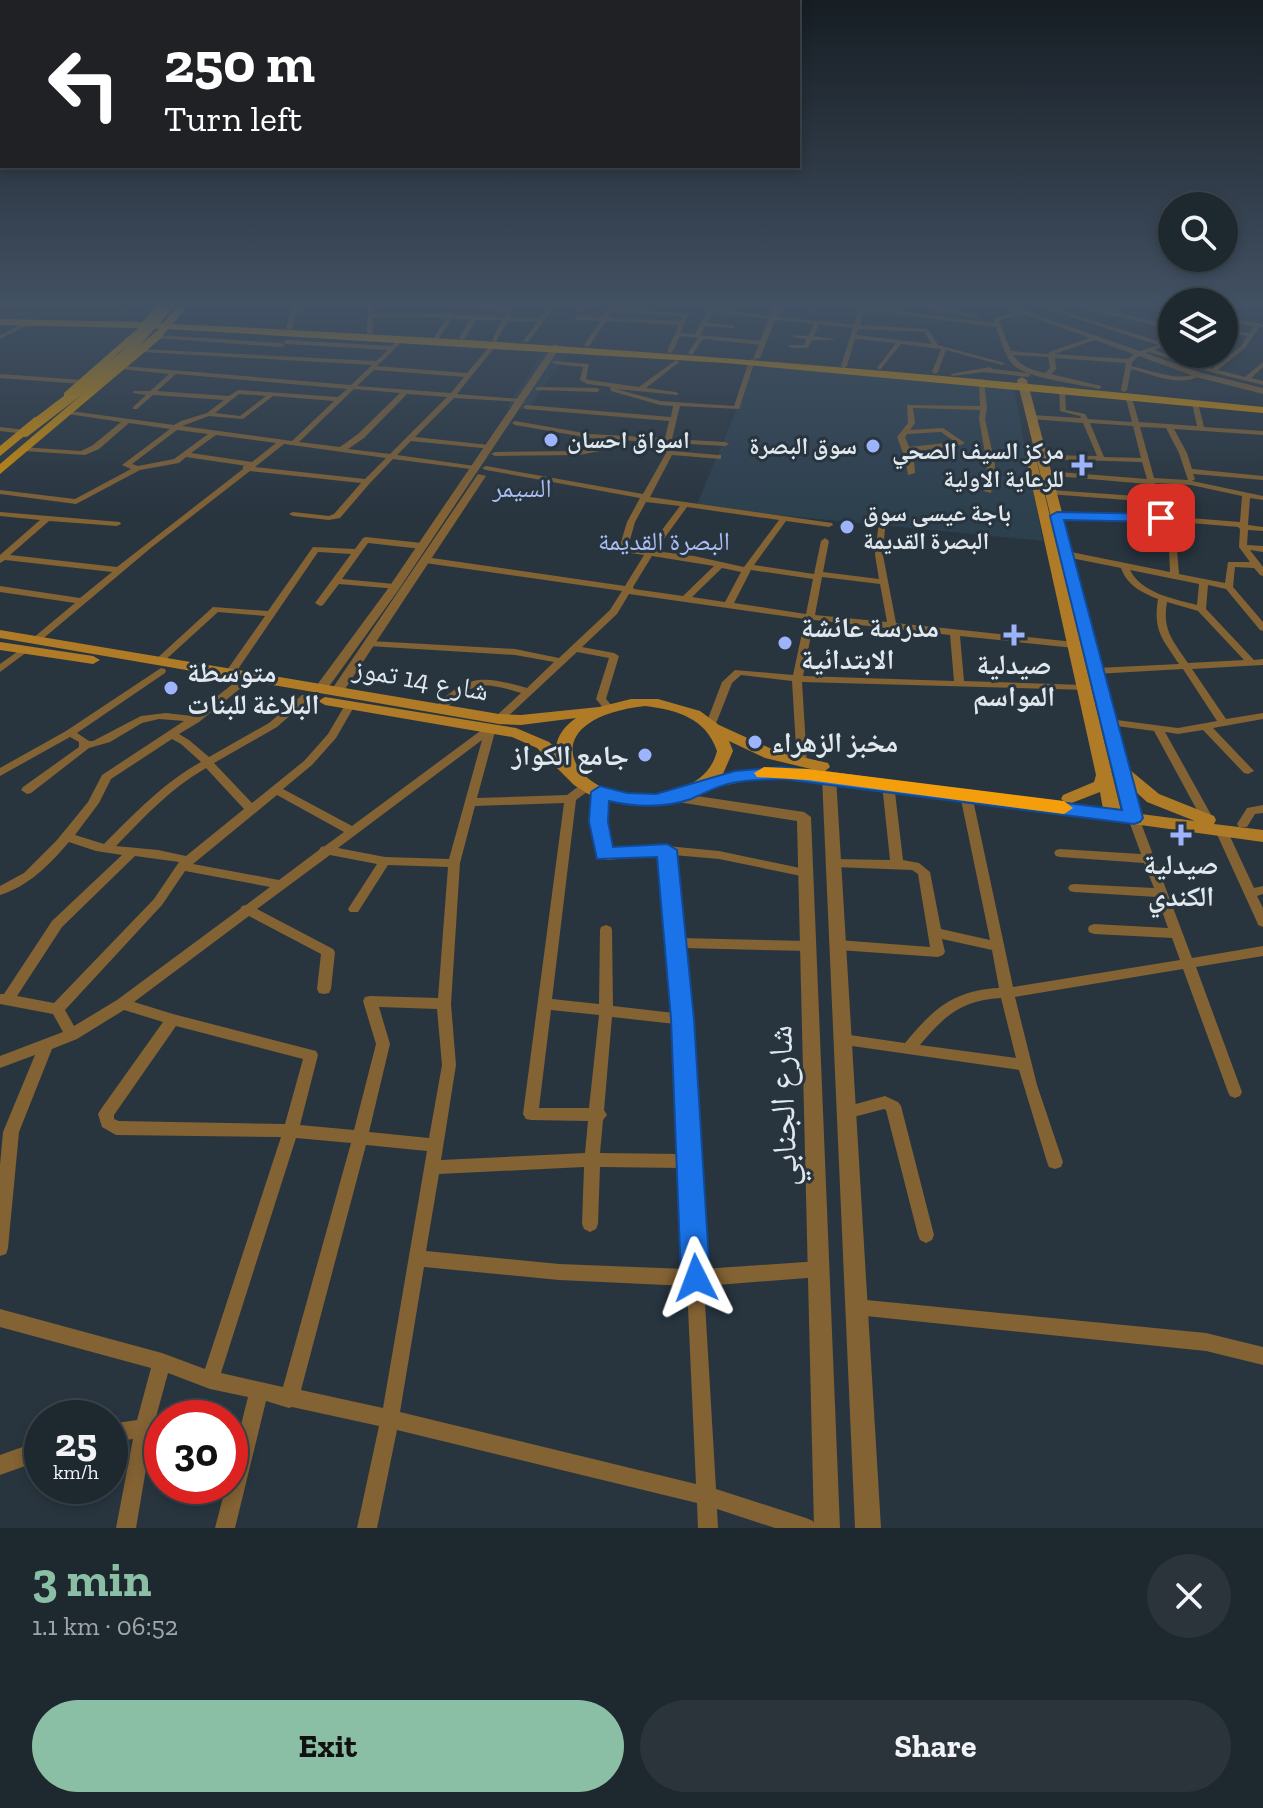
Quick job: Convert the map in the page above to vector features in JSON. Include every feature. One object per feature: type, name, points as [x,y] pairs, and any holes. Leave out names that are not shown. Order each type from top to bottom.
[{"type":"main road","points":[[25,432],[92,374]]},
{"type":"main road","points":[[0,452],[99,374]]},
{"type":"main road","points":[[0,470],[108,374]]},
{"type":"main road","points":[[67,412],[115,374]]},
{"type":"main road","points":[[955,374],[1099,387],[1195,403],[1263,409]]},
{"type":"main road","points":[[972,374],[983,375],[1010,390],[1018,382],[1060,383],[1263,409]]},
{"type":"main road","points":[[1018,382],[1042,457],[1132,813]]},
{"type":"main road","points":[[1018,382],[1112,810]]},
{"type":"main road","name":"شارع 14 تموز","points":[[0,634],[30,645],[234,679],[440,708],[531,738],[570,770]]},
{"type":"main road","name":"شارع 14 تموز","points":[[0,646],[30,645]]},
{"type":"main road","name":"شارع 14 تموز","points":[[234,679],[350,705],[495,724],[602,709]]},
{"type":"main road","points":[[1112,810],[1069,799],[802,763],[744,745],[698,715],[664,704],[645,702],[602,709],[573,727],[565,741],[564,755],[570,770],[594,789],[627,799],[670,797],[705,784],[761,773],[829,777],[1112,810],[1215,825],[1263,836]]},
{"type":"main road","points":[[705,784],[716,774],[725,751],[713,727]]},
{"type":"main road","points":[[1122,772],[1153,798],[1215,825],[1263,827]]},
{"type":"main road","points":[[1069,799],[1102,785],[1104,774]]},
{"type":"street","points":[[135,408],[172,374]]},
{"type":"street","points":[[203,374],[453,395],[672,419]]},
{"type":"street","points":[[294,443],[368,374]]},
{"type":"street","points":[[462,374],[469,375]]},
{"type":"street","points":[[336,692],[371,644],[480,468],[542,374]]},
{"type":"street","points":[[492,450],[515,423],[523,404],[547,374]]},
{"type":"street","points":[[586,374],[585,382],[614,388],[636,399],[737,408],[749,374]]},
{"type":"street","points":[[641,389],[660,374]]},
{"type":"street","points":[[962,374],[1099,387]]},
{"type":"street","points":[[1010,374],[1018,382]]},
{"type":"street","points":[[1016,374],[1018,382]]},
{"type":"street","points":[[1128,374],[1126,392],[1173,550],[1175,576]]},
{"type":"street","points":[[1162,374],[1192,379],[1199,375],[1263,391]]},
{"type":"street","points":[[1227,374],[1263,383]]},
{"type":"street","points":[[1246,379],[1251,374]]},
{"type":"street","points":[[293,514],[333,518],[469,375]]},
{"type":"street","points":[[983,375],[982,419],[991,465],[988,491]]},
{"type":"street","points":[[1018,382],[1046,375],[1060,383]]},
{"type":"street","points":[[0,376],[83,382]]},
{"type":"street","points":[[1060,383],[1063,411],[1083,415],[1101,458]]},
{"type":"street","points":[[538,389],[614,388],[676,394]]},
{"type":"street","points":[[341,450],[361,436],[406,391]]},
{"type":"street","points":[[135,392],[231,398]]},
{"type":"street","points":[[138,468],[126,465],[176,426],[209,414],[238,392],[339,399]]},
{"type":"street","points":[[209,414],[241,418],[271,395]]},
{"type":"street","points":[[1195,403],[1201,429]]},
{"type":"street","points":[[677,405],[668,440],[670,453],[631,522],[623,549],[720,565],[884,582]]},
{"type":"street","points":[[911,473],[901,440],[912,423],[909,406],[984,408]]},
{"type":"street","points":[[67,412],[480,468],[684,506],[829,525]]},
{"type":"street","points":[[1031,417],[1263,433]]},
{"type":"street","points":[[24,449],[82,453],[96,447],[128,420]]},
{"type":"street","points":[[515,423],[590,436],[648,441]]},
{"type":"street","points":[[1169,427],[1190,471],[1191,483]]},
{"type":"street","points":[[0,429],[25,432]]},
{"type":"street","points":[[905,432],[943,430],[961,443],[906,450]]},
{"type":"street","points":[[0,492],[76,502],[138,468],[176,461],[215,432]]},
{"type":"street","points":[[409,439],[492,450],[579,453],[648,441],[725,444]]},
{"type":"street","points":[[0,669],[119,570],[282,442]]},
{"type":"street","points":[[670,453],[718,457]]},
{"type":"street","points":[[187,455],[367,481]]},
{"type":"street","points":[[1042,457],[1145,460]]},
{"type":"street","points":[[320,689],[480,468]]},
{"type":"street","points":[[1190,471],[1263,478]]},
{"type":"street","points":[[1046,473],[1191,483],[1263,498]]},
{"type":"street","points":[[1051,492],[1156,500]]},
{"type":"street","points":[[1246,494],[1243,547],[1263,573]]},
{"type":"street","points":[[0,1062],[72,1035],[122,1004],[495,724],[597,631],[629,590],[650,552],[684,506]]},
{"type":"street","points":[[0,514],[117,524]]},
{"type":"street","points":[[1057,516],[1161,518],[1263,529]]},
{"type":"street","points":[[728,606],[747,568],[784,519]]},
{"type":"street","points":[[2,559],[45,520]]},
{"type":"street","points":[[882,529],[879,555],[892,626]]},
{"type":"street","points":[[320,603],[366,540],[422,546]]},
{"type":"street","points":[[802,763],[797,679],[825,541]]},
{"type":"street","points":[[1243,547],[1263,549]]},
{"type":"street","points":[[0,891],[27,877],[66,836],[103,789],[106,777],[195,720],[234,679],[271,614],[316,549],[356,552]]},
{"type":"street","points":[[1066,554],[1229,587],[1263,628]]},
{"type":"street","points":[[2,559],[119,570]]},
{"type":"street","points":[[425,560],[810,617],[1074,645]]},
{"type":"street","points":[[1229,587],[1231,564],[1255,565]]},
{"type":"street","points":[[684,600],[720,565]]},
{"type":"street","points":[[1124,565],[1126,576],[1136,585],[1201,609],[1258,662]]},
{"type":"street","points":[[338,581],[394,587]]},
{"type":"street","points":[[1201,609],[1204,582]]},
{"type":"street","points":[[0,589],[81,601]]},
{"type":"street","points":[[1163,597],[1160,605],[1163,633],[1223,722]]},
{"type":"street","points":[[0,773],[70,733],[160,666],[216,609],[271,614]]},
{"type":"street","points":[[955,632],[959,684]]},
{"type":"street","points":[[371,644],[515,652],[562,661]]},
{"type":"street","points":[[576,649],[614,656],[601,699],[602,709]]},
{"type":"street","points":[[1096,671],[1258,662]]},
{"type":"street","points":[[713,727],[727,682],[739,672],[797,679],[1084,688]]},
{"type":"street","points":[[440,708],[461,687],[474,682],[490,681],[530,692]]},
{"type":"street","points":[[107,848],[161,794],[207,761],[273,725],[306,697]]},
{"type":"street","points":[[57,1009],[158,902],[185,863],[277,790],[332,736],[350,705]]},
{"type":"street","points":[[27,790],[86,745],[101,743],[140,720],[172,716],[195,720]]},
{"type":"street","points":[[1109,722],[1159,731],[1206,727],[1263,716]]},
{"type":"street","points":[[367,1528],[390,1419],[449,1065],[444,1004],[454,863],[495,724]]},
{"type":"street","points":[[1206,727],[1248,771]]},
{"type":"street","points":[[1159,731],[1256,892],[1263,922]]},
{"type":"street","points":[[70,733],[86,745]]},
{"type":"street","points":[[173,735],[193,744],[251,809]]},
{"type":"street","points":[[0,761],[21,763]]},
{"type":"street","points":[[829,777],[868,1528]]},
{"type":"street","points":[[888,784],[897,864]]},
{"type":"street","points":[[471,802],[570,799],[594,789],[604,854],[667,850],[719,855],[806,873]]},
{"type":"street","points":[[277,790],[351,831]]},
{"type":"street","points":[[966,795],[1007,993],[1055,1162]]},
{"type":"street","name":"شارع الجنابي","points":[[670,797],[804,817],[827,1528]]},
{"type":"street","points":[[570,799],[531,1114],[599,1115]]},
{"type":"street","points":[[1243,824],[1251,811],[1263,809]]},
{"type":"street","points":[[1132,813],[1235,1092]]},
{"type":"street","points":[[66,836],[131,853],[159,853],[185,863],[280,885]]},
{"type":"street","points":[[325,850],[385,861],[454,863]]},
{"type":"street","points":[[667,850],[677,943],[691,1161],[708,1528]]},
{"type":"street","points":[[57,1009],[3,1000],[57,924],[131,853]]},
{"type":"street","points":[[1060,853],[1148,859]]},
{"type":"street","points":[[354,909],[385,861]]},
{"type":"street","points":[[834,863],[897,864],[915,866],[924,872],[939,947],[934,954],[838,945]]},
{"type":"street","points":[[1074,888],[1161,893]]},
{"type":"street","points":[[246,909],[328,952],[324,989]]},
{"type":"street","points":[[1094,929],[1175,933]]},
{"type":"street","points":[[590,1224],[592,1160],[599,1115],[606,1010],[606,930]]},
{"type":"street","points":[[936,933],[998,947]]},
{"type":"street","points":[[677,943],[808,946]]},
{"type":"street","points":[[910,1047],[933,1019],[956,1002],[982,993],[1007,993],[1263,951]]},
{"type":"street","points":[[289,1399],[383,1044],[370,1001],[444,1004]]},
{"type":"street","points":[[122,1004],[311,1055],[291,1131],[210,1380]]},
{"type":"street","points":[[547,1004],[682,1019]]},
{"type":"street","points":[[57,1009],[72,1035]]},
{"type":"street","points":[[173,1020],[106,1114],[107,1122],[116,1128],[291,1131],[437,1145]]},
{"type":"street","points":[[843,1040],[1026,1065]]},
{"type":"street","points":[[0,1248],[5,1134],[46,1045]]},
{"type":"street","points":[[846,1113],[880,1103],[893,1106],[926,1235]]},
{"type":"street","points":[[432,1167],[592,1160],[691,1161]]},
{"type":"street","points":[[418,1258],[559,1272],[696,1278],[821,1269]]},
{"type":"street","points":[[856,1307],[1206,1342],[1263,1356]]},
{"type":"street","points":[[0,1318],[162,1362],[210,1380],[390,1419],[707,1496],[806,1528]]},
{"type":"street","points":[[152,1400],[162,1362]]},
{"type":"street","points":[[225,1528],[259,1391]]},
{"type":"street","points":[[126,1528],[144,1428],[128,1430]]},
{"type":"street","points":[[0,1465],[24,1456]]},
{"type":"shaded area","points":[[529,374],[553,374],[527,410],[507,407]]},
{"type":"shaded area","name":"سوق البصرة","points":[[751,374],[894,374],[1013,384],[1043,541],[696,507]]},
{"type":"slow traffic","points":[[764,773],[808,774],[1064,808]]},
{"type":"place","name":"اسواق احسان","points":[[551,440]]},
{"type":"place","name":"سوق البصرة","points":[[873,446]]},
{"type":"place","name":"مركز السيف الصحي للرعاية الاولية","points":[[1082,465]]},
{"type":"place","name":"باجة عيسى سوق البصرة القديمة","points":[[847,527]]},
{"type":"place","name":"صيدلية المواسم","points":[[1014,635]]},
{"type":"place","name":"مدرسة عائشة الابتدائية","points":[[785,643]]},
{"type":"place","name":"متوسطة البلاغة للبنات","points":[[171,688]]},
{"type":"place","name":"مخبز الزهراء","points":[[755,742]]},
{"type":"place","name":"جامع الكواز","points":[[645,755]]},
{"type":"place","name":"صيدلية الكندي","points":[[1181,835]]},
{"type":"district","name":"السيمر","points":[[522,488]]},
{"type":"district","name":"البصرة القديمة","points":[[664,541]]},
{"type":"route","points":[[696,1278],[682,1019],[667,850],[604,854],[598,822],[600,792],[627,799],[656,800],[683,795],[705,784],[735,776],[808,774],[1134,818],[1057,516],[1161,518]]}]
